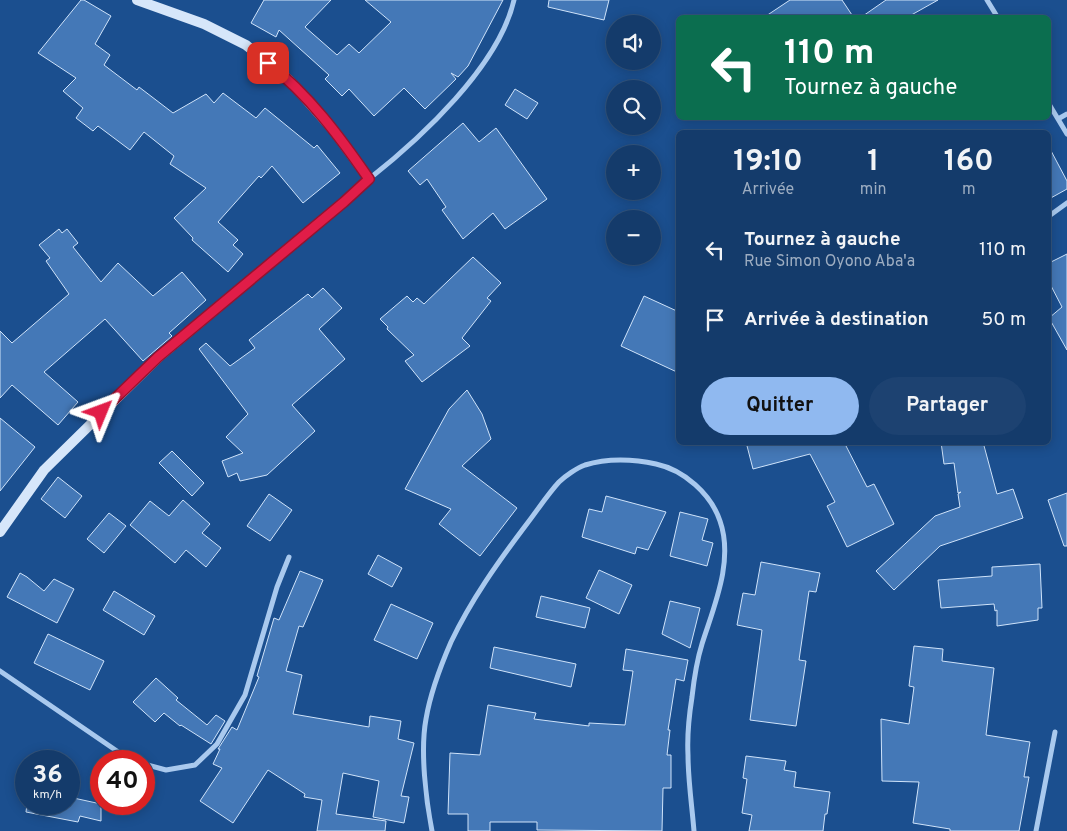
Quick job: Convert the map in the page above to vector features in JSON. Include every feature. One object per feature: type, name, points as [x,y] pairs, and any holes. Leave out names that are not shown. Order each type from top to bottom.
[{"type":"street","points":[[137,0],[204,24],[246,45],[289,80],[334,131],[369,179]]},
{"type":"street","points":[[0,532],[44,470],[158,357],[390,163],[462,93],[499,38],[511,12],[514,0]]},
{"type":"street","points":[[987,0],[996,15]]},
{"type":"street","points":[[1051,107],[1067,134]]},
{"type":"street","points":[[1058,119],[1067,114]]},
{"type":"street","points":[[1051,215],[1067,203]]},
{"type":"street","points":[[432,831],[428,808],[424,755],[426,720],[450,644],[472,604],[504,555],[560,481],[583,465],[605,461],[640,460],[666,466],[688,479],[709,499],[721,521],[724,544],[722,573],[719,590],[702,646],[689,719],[688,754],[694,831]]},
{"type":"street","points":[[155,767],[166,770],[195,765],[217,744],[245,695],[276,587],[289,557]]},
{"type":"street","points":[[0,671],[115,750]]},
{"type":"street","points":[[1036,831],[1055,732]]},
{"type":"building","points":[[81,0],[111,16],[95,44],[110,55],[104,65],[137,90],[139,87],[173,113],[206,94],[214,103],[223,93],[256,118],[265,108],[314,148],[317,145],[340,173],[303,203],[272,166],[261,178],[259,176],[218,222],[238,240],[233,245],[243,254],[228,272],[192,240],[193,238],[174,218],[206,188],[170,164],[174,156],[144,132],[130,150],[98,126],[93,131],[76,118],[83,108],[63,91],[76,78],[38,53]]},
{"type":"building","points":[[264,0],[331,0],[305,27],[337,55],[349,44],[359,53],[391,22],[365,0],[503,0],[468,66],[458,77],[451,73],[456,79],[425,109],[404,88],[374,116],[349,89],[342,96],[325,79],[329,75],[279,30],[276,37],[251,23]]},
{"type":"building","points":[[549,0],[609,0],[604,20],[548,7]]},
{"type":"building","points":[[790,0],[842,0],[852,15],[768,15]]},
{"type":"building","points":[[886,0],[938,0],[911,15],[864,15]]},
{"type":"building","points":[[515,89],[538,103],[527,119],[505,105]]},
{"type":"building","points":[[463,123],[479,142],[496,128],[547,199],[505,229],[493,213],[463,239],[442,210],[446,207],[427,179],[420,185],[408,171]]},
{"type":"building","points":[[1051,151],[1067,181],[1067,189],[1051,198]]},
{"type":"building","points":[[59,229],[62,233],[67,229],[78,243],[73,247],[101,282],[118,263],[153,296],[182,272],[206,300],[169,333],[172,336],[143,361],[105,319],[44,372],[78,402],[58,425],[12,385],[0,398],[0,331],[12,343],[69,294],[46,261],[50,258],[39,245]]},
{"type":"building","points":[[1067,254],[1067,350],[1051,322],[1051,316],[1062,307],[1051,286],[1051,262]]},
{"type":"building","points":[[473,257],[501,283],[487,298],[491,301],[462,338],[470,346],[422,382],[405,361],[414,355],[387,329],[388,327],[380,319],[407,296],[413,302],[417,298],[424,304]]},
{"type":"building","points":[[323,288],[342,308],[319,329],[345,359],[292,405],[315,431],[267,475],[240,481],[237,473],[228,477],[222,461],[243,453],[226,437],[248,414],[199,349],[206,343],[230,366],[255,348],[249,340],[308,294],[312,298]]},
{"type":"building","points":[[644,296],[676,311],[676,372],[621,346]]},
{"type":"building","points":[[467,390],[482,414],[491,439],[462,466],[517,508],[480,556],[439,524],[451,509],[405,489],[449,409]]},
{"type":"building","points":[[0,418],[35,447],[0,491]]},
{"type":"building","points":[[747,445],[846,445],[867,487],[874,484],[894,524],[847,547],[827,506],[835,502],[810,454],[753,469]]},
{"type":"building","points":[[941,445],[984,445],[997,494],[1013,489],[1023,518],[940,546],[894,590],[876,571],[935,516],[960,507],[958,494],[961,492],[958,493],[954,463],[944,464]]},
{"type":"building","points":[[172,451],[204,483],[192,496],[159,463]]},
{"type":"building","points":[[58,477],[82,496],[65,518],[41,499]]},
{"type":"building","points":[[1067,493],[1067,546],[1064,546],[1048,500]]},
{"type":"building","points":[[269,494],[292,510],[270,541],[247,526]]},
{"type":"building","points":[[606,496],[666,512],[648,550],[637,547],[635,554],[582,537],[589,509],[602,512]]},
{"type":"building","points":[[183,500],[210,524],[202,533],[221,548],[206,567],[186,550],[175,563],[130,525],[150,501],[169,516]]},
{"type":"building","points":[[680,512],[708,519],[702,540],[713,543],[707,566],[670,556]]},
{"type":"building","points":[[109,513],[126,526],[104,553],[87,539]]},
{"type":"building","points":[[378,555],[402,568],[392,587],[368,574]]},
{"type":"building","points":[[761,562],[820,573],[816,592],[809,591],[799,660],[806,661],[796,726],[750,720],[762,630],[737,625],[743,593],[755,595]]},
{"type":"building","points":[[1040,564],[1042,608],[1038,608],[1038,620],[997,626],[997,610],[995,611],[994,604],[941,608],[938,580],[992,576],[992,567]]},
{"type":"building","points":[[599,570],[632,585],[619,614],[586,598]]},
{"type":"building","points":[[300,571],[323,580],[303,627],[299,626],[286,671],[302,675],[293,714],[369,727],[370,716],[401,721],[398,739],[414,743],[401,796],[409,797],[404,823],[373,817],[379,781],[343,773],[336,814],[386,821],[385,831],[317,831],[322,800],[304,797],[305,794],[268,770],[233,823],[200,801],[222,768],[213,764],[220,749],[218,749],[232,727],[237,730],[259,677],[257,676],[274,618],[279,620]]},
{"type":"building","points":[[20,573],[44,591],[54,579],[74,589],[57,623],[7,597]]},
{"type":"building","points":[[114,591],[155,616],[144,635],[103,610]]},
{"type":"building","points":[[541,596],[590,608],[585,628],[536,617]]},
{"type":"building","points":[[670,601],[700,608],[690,648],[662,634]]},
{"type":"building","points":[[391,604],[433,623],[417,659],[374,640]]},
{"type":"building","points":[[48,634],[104,661],[90,690],[34,663]]},
{"type":"building","points":[[914,646],[943,649],[942,661],[994,668],[986,735],[1030,742],[1024,777],[1029,777],[1019,831],[950,831],[950,829],[913,823],[919,782],[882,781],[881,719],[909,724],[914,687],[909,686]]},
{"type":"building","points":[[494,647],[576,664],[571,687],[490,668]]},
{"type":"building","points":[[626,649],[688,660],[684,681],[676,679],[668,730],[670,730],[667,755],[671,755],[671,788],[663,788],[662,831],[537,830],[537,822],[490,822],[490,831],[468,831],[468,814],[448,814],[450,753],[480,755],[488,705],[536,713],[534,719],[589,726],[589,723],[625,725],[633,671],[623,670]]},
{"type":"building","points":[[156,678],[178,698],[176,700],[207,725],[216,715],[225,721],[211,744],[180,726],[164,713],[155,722],[133,702]]},
{"type":"building","points":[[746,756],[786,761],[784,770],[796,772],[794,787],[830,792],[823,831],[749,831],[752,815],[742,813],[747,779],[743,778]]},
{"type":"building","points":[[80,799],[90,802],[90,815],[101,815],[101,821],[80,816],[78,822],[42,815],[80,815]]},
{"type":"route","points":[[101,412],[158,357],[369,179],[334,131],[289,80],[268,63]]}]
